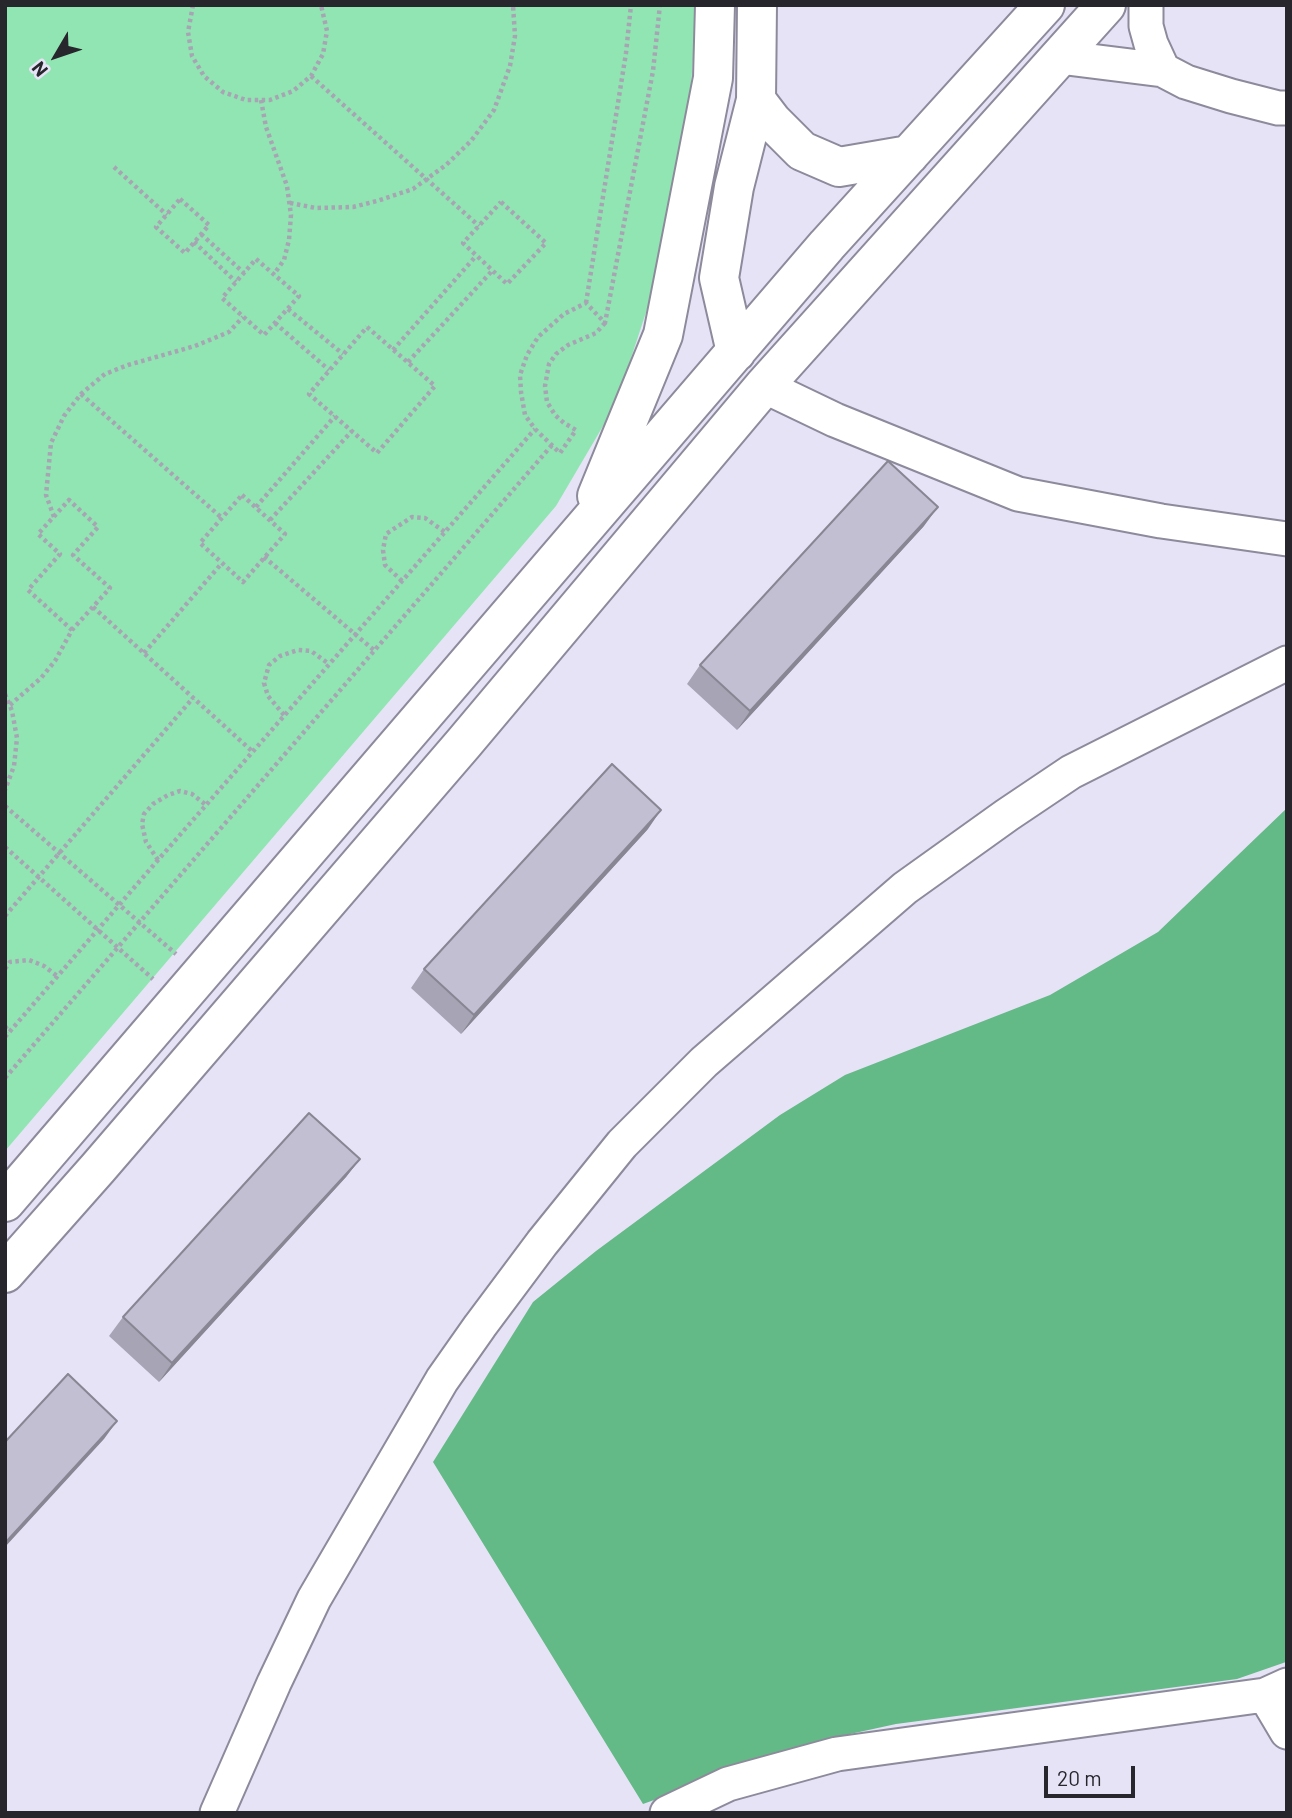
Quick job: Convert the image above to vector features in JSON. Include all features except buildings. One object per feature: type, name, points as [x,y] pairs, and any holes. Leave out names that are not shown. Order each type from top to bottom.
[{"type":"street","points":[[585,527],[663,335],[713,78],[715,5]]},
{"type":"street","points":[[736,352],[719,278],[734,187],[756,100],[757,5]]},
{"type":"street","points":[[5,1202],[827,245],[1045,5]]},
{"type":"street","points":[[5,1273],[455,754],[764,386],[1106,5]]},
{"type":"street","points":[[1146,5],[1146,26],[1163,70]]},
{"type":"street","points":[[1059,57],[1163,70],[1186,82],[1231,96],[1287,108]]},
{"type":"street","points":[[756,100],[772,121],[802,151],[839,167],[909,155]]},
{"type":"street","points":[[764,386],[835,420],[1018,494],[1161,521],[1287,539]]},
{"type":"street","points":[[217,1813],[314,1600],[442,1380],[542,1243],[622,1144],[704,1062],[915,881],[1071,772],[1287,663]]},
{"type":"street","points":[[667,1813],[728,1784],[837,1754],[1276,1690],[1287,1732]]},
{"type":"path","points":[[193,5],[188,32],[192,56],[204,76],[223,92],[246,100],[270,100],[293,91],[311,76],[323,54],[327,31],[321,5]]},
{"type":"path","points":[[290,204],[316,208],[353,207],[413,189],[446,165],[471,141],[494,110],[510,66],[515,36],[513,5]]},
{"type":"path","points":[[586,303],[626,53],[631,5]]},
{"type":"path","points":[[586,303],[564,314],[538,337],[527,355],[520,375],[525,415],[535,429],[560,453],[576,430],[555,415],[547,402],[545,386],[549,364],[556,354],[568,345],[596,333],[605,324],[653,71],[660,5]]},
{"type":"path","points":[[311,76],[479,226]]},
{"type":"path","points":[[261,100],[266,127],[288,186],[291,215],[284,260],[274,274]]},
{"type":"path","points":[[114,167],[167,215]]},
{"type":"path","points":[[180,199],[209,225],[201,234],[185,253],[156,227],[180,199]]},
{"type":"path","points":[[501,202],[546,243],[507,284],[463,243],[479,226],[501,202]]},
{"type":"path","points":[[201,234],[244,273]]},
{"type":"path","points":[[194,242],[236,282]]},
{"type":"path","points":[[393,350],[477,256]]},
{"type":"path","points":[[256,259],[274,274],[299,296],[264,335],[222,298],[256,259]]},
{"type":"path","points":[[408,362],[492,271]]},
{"type":"path","points":[[586,303],[605,324]]},
{"type":"path","points":[[288,309],[343,354]]},
{"type":"path","points":[[54,517],[46,495],[51,443],[64,416],[81,394],[105,374],[195,346],[229,332],[243,317]]},
{"type":"path","points":[[275,323],[329,370]]},
{"type":"path","points":[[367,327],[393,350],[435,386],[376,453],[309,394],[367,327]]},
{"type":"path","points":[[81,394],[222,518]]},
{"type":"path","points":[[256,507],[335,416]]},
{"type":"path","points":[[7,1034],[535,429]]},
{"type":"path","points":[[270,520],[352,431]]},
{"type":"path","points":[[5,1079],[552,445]]},
{"type":"path","points":[[242,495],[256,507],[285,534],[243,582],[200,543],[242,495]]},
{"type":"path","points":[[10,705],[41,678],[55,661],[72,630],[110,588],[73,555],[60,554],[37,534],[69,500],[98,527],[73,555]]},
{"type":"path","points":[[402,581],[385,565],[383,550],[386,534],[412,517],[425,518],[445,532]]},
{"type":"path","points":[[60,554],[28,590],[72,630]]},
{"type":"path","points":[[264,557],[375,651]]},
{"type":"path","points":[[144,653],[222,563]]},
{"type":"path","points":[[93,607],[253,752]]},
{"type":"path","points":[[284,715],[268,696],[264,682],[270,665],[280,656],[298,650],[312,651],[329,664]]},
{"type":"path","points":[[5,694],[17,738],[14,766],[5,790]]},
{"type":"path","points":[[5,916],[193,698]]},
{"type":"path","points":[[158,860],[146,842],[142,824],[144,814],[153,804],[180,791],[192,794],[206,804]]},
{"type":"path","points":[[5,806],[140,923],[189,988]]},
{"type":"path","points":[[5,847],[118,948],[189,988]]},
{"type":"path","points":[[5,969],[10,962],[29,961],[44,966],[57,976]]},
{"type":"path","points":[[5,1026],[7,1034]]},
{"type":"green space","points":[[5,5],[697,5],[691,86],[652,294],[616,404],[556,506],[5,1151]]},
{"type":"green space","points":[[1287,808],[1286,1662],[1237,1679],[896,1724],[818,1741],[643,1804],[433,1462],[533,1302],[596,1251],[780,1115],[845,1075],[1050,995],[1158,932]]}]
